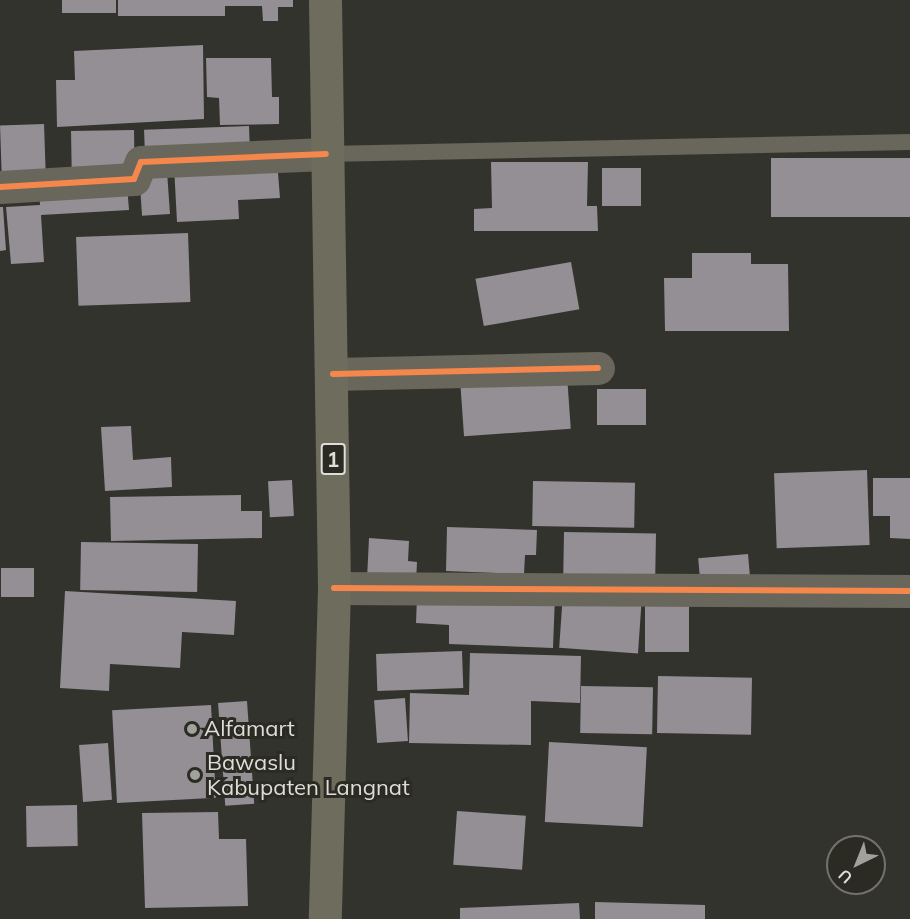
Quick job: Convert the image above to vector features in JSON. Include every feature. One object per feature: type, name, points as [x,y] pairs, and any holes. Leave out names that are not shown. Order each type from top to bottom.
[{"type":"highway","name":"1","points":[[325,0],[326,154],[333,374],[334,588],[325,919]]},
{"type":"street","points":[[0,187],[134,179],[141,162],[326,154]]},
{"type":"street","points":[[333,374],[598,368]]},
{"type":"street","points":[[334,588],[910,591]]},
{"type":"lane","points":[[326,154],[910,142]]},
{"type":"building","points":[[62,0],[116,0],[116,13],[62,13]]},
{"type":"building","points":[[118,0],[293,0],[293,7],[278,7],[278,21],[263,21],[262,6],[225,6],[225,16],[118,16]]},
{"type":"building","points":[[203,45],[204,119],[57,127],[56,80],[75,80],[74,51]]},
{"type":"building","points":[[206,58],[271,58],[272,97],[279,97],[279,124],[220,125],[219,98],[207,97]]},
{"type":"building","points":[[44,124],[46,170],[2,172],[0,126]]},
{"type":"building","points":[[249,126],[250,152],[145,156],[144,130]]},
{"type":"building","points":[[134,130],[135,172],[72,173],[71,131]]},
{"type":"building","points":[[771,158],[910,158],[910,217],[771,217]]},
{"type":"building","points":[[277,160],[280,198],[238,200],[239,219],[177,222],[174,166]]},
{"type":"building","points":[[491,162],[588,162],[587,206],[597,206],[598,231],[474,231],[474,209],[492,208]]},
{"type":"building","points":[[602,168],[641,168],[641,206],[602,206]]},
{"type":"building","points":[[167,171],[170,214],[142,216],[139,173]]},
{"type":"building","points":[[127,185],[129,210],[41,215],[44,262],[11,264],[6,207],[40,205],[39,190]]},
{"type":"building","points":[[0,207],[3,207],[6,250],[0,251]]},
{"type":"building","points":[[188,233],[190,302],[78,306],[76,237]]},
{"type":"building","points":[[692,253],[751,253],[751,264],[788,264],[789,331],[665,331],[664,278],[692,278]]},
{"type":"building","points":[[571,262],[579,309],[484,326],[475,279]]},
{"type":"building","points":[[567,375],[571,429],[464,436],[460,382]]},
{"type":"building","points":[[597,389],[646,389],[646,425],[597,425]]},
{"type":"building","points":[[131,426],[133,460],[171,457],[172,487],[105,491],[101,427]]},
{"type":"building","points":[[867,470],[870,545],[777,548],[774,473]]},
{"type":"building","points":[[873,478],[910,478],[910,539],[890,538],[890,516],[873,516]]},
{"type":"building","points":[[292,480],[294,516],[270,517],[268,481]]},
{"type":"building","points":[[533,481],[635,483],[634,528],[532,526]]},
{"type":"building","points":[[241,495],[241,511],[262,511],[262,538],[111,541],[110,497]]},
{"type":"building","points":[[447,527],[537,530],[536,555],[525,555],[524,574],[446,571]]},
{"type":"building","points":[[564,532],[656,534],[655,582],[563,580]]},
{"type":"building","points":[[369,538],[409,541],[408,561],[417,562],[416,582],[367,579]]},
{"type":"building","points":[[81,542],[198,544],[197,592],[80,590]]},
{"type":"building","points":[[748,554],[750,575],[700,579],[698,558]]},
{"type":"building","points":[[1,568],[34,568],[34,597],[1,597]]},
{"type":"building","points":[[65,591],[236,601],[234,635],[182,632],[180,668],[110,664],[109,691],[60,688]]},
{"type":"building","points":[[563,593],[642,599],[638,653],[559,648]]},
{"type":"building","points":[[417,596],[555,596],[553,648],[449,644],[449,625],[416,623]]},
{"type":"building","points":[[645,604],[689,604],[689,652],[645,652]]},
{"type":"building","points":[[462,651],[463,688],[377,691],[376,654]]},
{"type":"building","points":[[470,653],[581,656],[580,703],[531,701],[531,745],[409,743],[410,693],[469,695]]},
{"type":"building","points":[[658,676],[752,678],[751,735],[657,733]]},
{"type":"building","points":[[581,686],[653,687],[652,734],[580,733]]},
{"type":"building","points":[[405,698],[408,741],[377,743],[374,700]]},
{"type":"building","points":[[247,701],[254,804],[225,806],[218,703]]},
{"type":"building","points":[[211,705],[216,798],[117,803],[112,710]]},
{"type":"building","points":[[549,742],[647,747],[643,827],[545,822]]},
{"type":"building","points":[[108,743],[112,800],[83,802],[79,745]]},
{"type":"building","points":[[77,805],[78,846],[27,847],[26,806]]},
{"type":"building","points":[[457,811],[526,816],[522,870],[453,865]]},
{"type":"building","points":[[218,812],[219,839],[246,839],[248,906],[145,908],[142,813]]},
{"type":"building","points":[[595,902],[705,905],[705,919],[595,919]]},
{"type":"building","points":[[579,903],[580,919],[460,919],[460,908]]},
{"type":"cycle path","points":[[0,187],[134,179],[141,162],[326,154]]},
{"type":"cycle path","points":[[333,374],[598,368]]},
{"type":"cycle path","points":[[334,588],[910,591]]},
{"type":"place","name":"Alfamart","points":[[192,729]]},
{"type":"place","name":"Bawaslu Kabupaten Langnat","points":[[195,775]]}]
